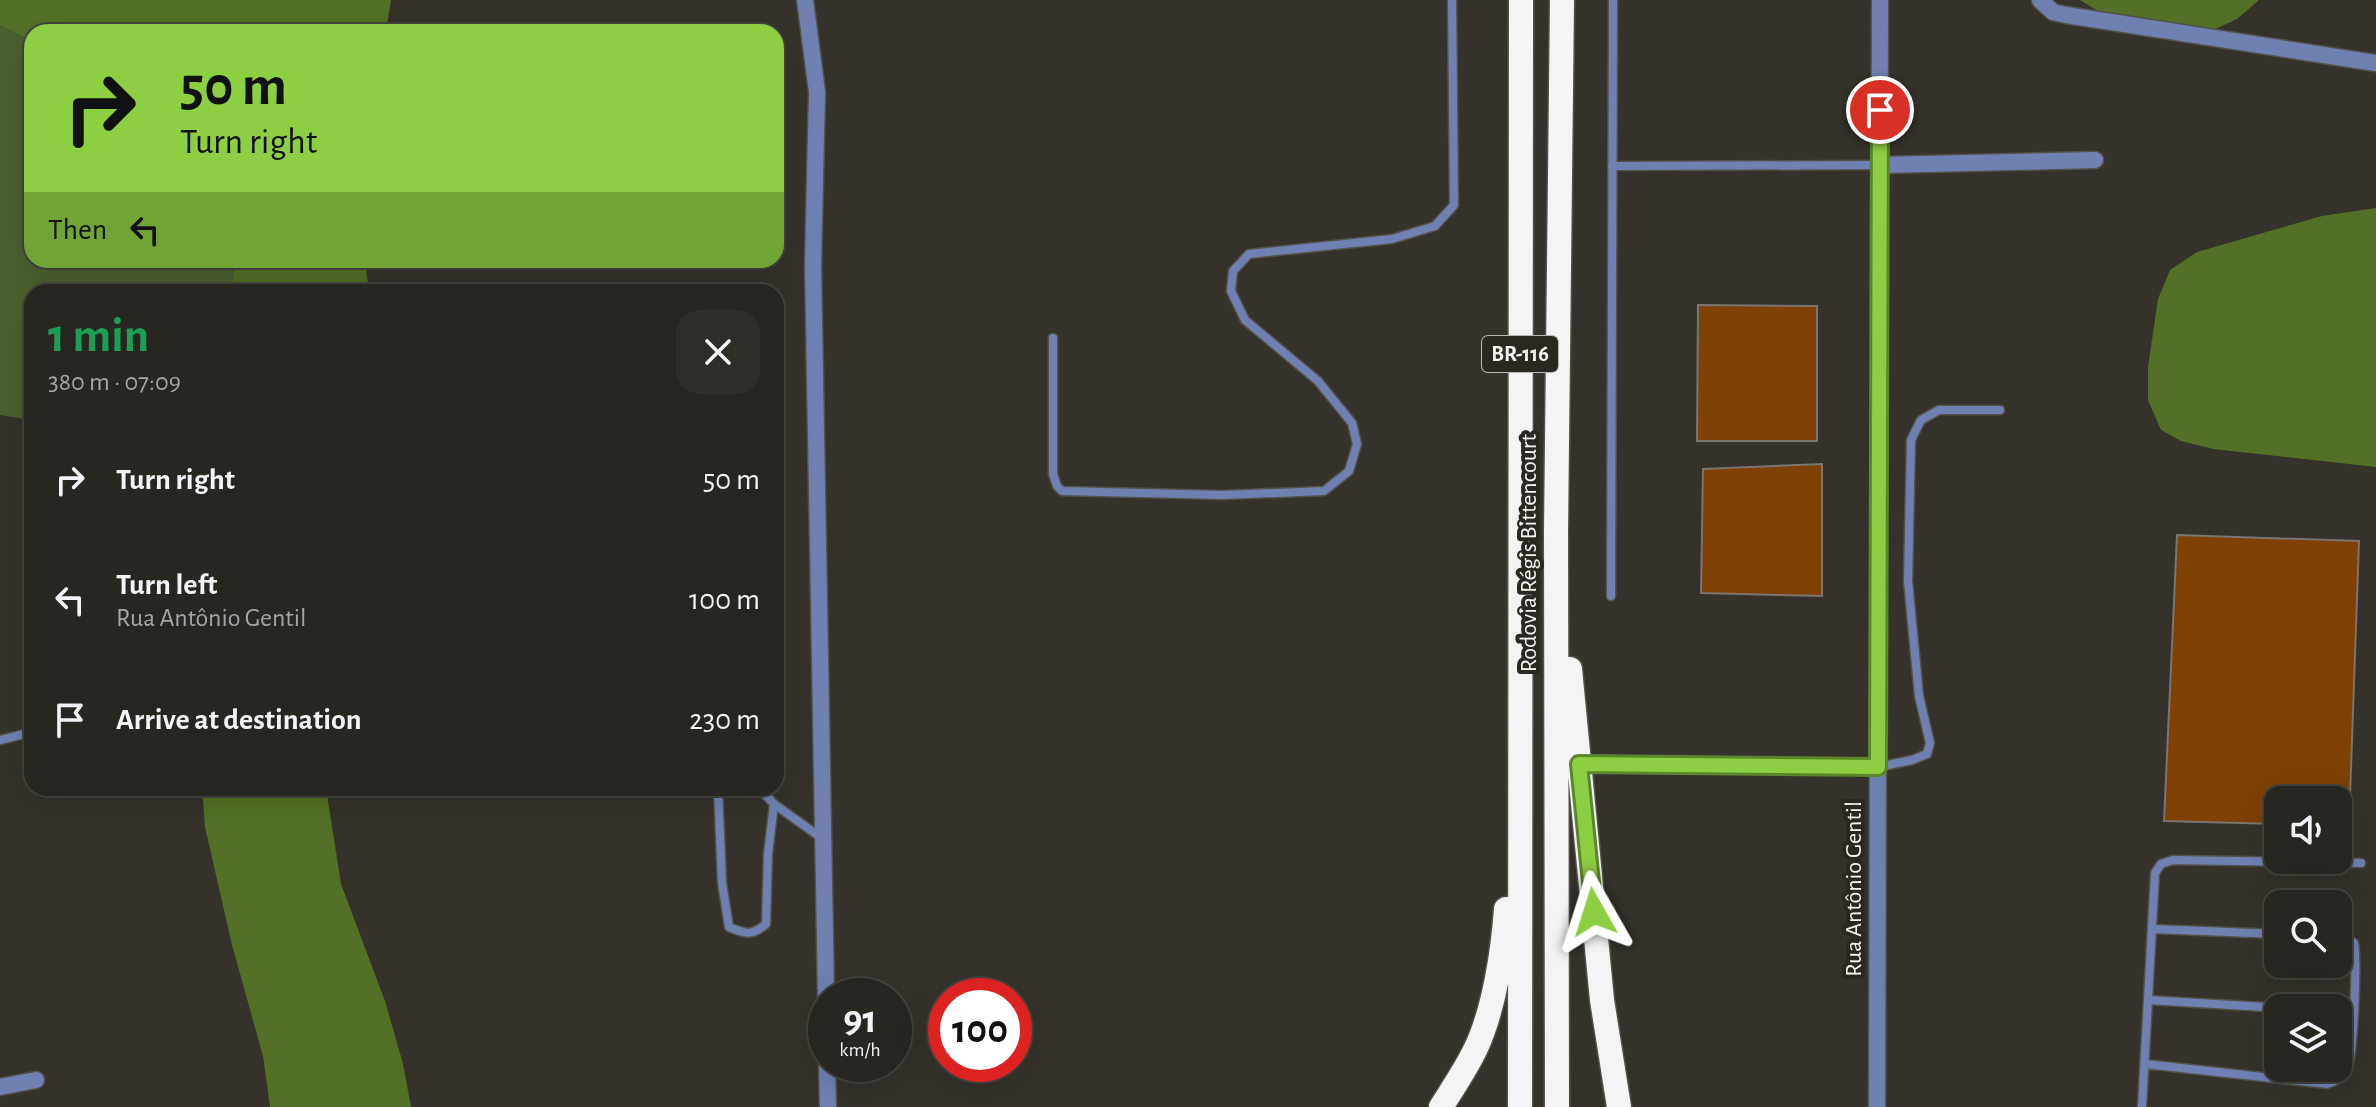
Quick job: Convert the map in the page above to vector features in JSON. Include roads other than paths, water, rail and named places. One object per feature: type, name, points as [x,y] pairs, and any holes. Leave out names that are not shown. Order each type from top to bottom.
[{"type":"highway","name":"Rodovia Régis Bittencourt","points":[[1520,1107],[1521,0]]},
{"type":"highway","name":"Rodovia Régis Bittencourt","points":[[1557,1107],[1556,531],[1562,0]]},
{"type":"highway","points":[[1556,531],[1602,1000],[1619,1107]]},
{"type":"highway","points":[[1441,1107],[1477,1047],[1493,994],[1503,945],[1521,707]]},
{"type":"street","points":[[805,0],[817,92],[813,265],[826,978]]},
{"type":"street","name":"Rua Antônio Gentil","points":[[1877,1107],[1880,0]]},
{"type":"street","points":[[2040,0],[2053,12],[2066,15],[2376,63]]},
{"type":"street","points":[[1880,165],[2095,160]]},
{"type":"street","points":[[0,1087],[36,1080]]},
{"type":"street","points":[[827,1082],[828,1107]]},
{"type":"lane","points":[[1053,338],[1053,474],[1062,491],[1207,495],[1324,491],[1349,471],[1357,444],[1352,423],[1318,381],[1245,320],[1231,291],[1233,271],[1249,254],[1392,239],[1435,226],[1454,205],[1452,0]]},
{"type":"lane","points":[[1611,596],[1613,0]]},
{"type":"lane","points":[[1612,166],[1880,165]]},
{"type":"lane","points":[[1579,764],[1878,767],[1927,754],[1930,743],[1919,696],[1908,581],[1911,440],[1921,420],[1939,410],[2000,410]]},
{"type":"lane","points":[[0,740],[24,734]]},
{"type":"lane","points":[[718,796],[722,883],[729,927],[742,933],[757,932],[766,924],[768,854],[774,804]]},
{"type":"lane","points":[[766,796],[823,839]]},
{"type":"lane","points":[[2142,1107],[2155,873],[2161,864],[2173,860],[2361,863]]},
{"type":"lane","points":[[2153,929],[2264,933]]},
{"type":"lane","points":[[2145,1064],[2327,1084],[2339,1079],[2348,1067],[2354,1012],[2356,954],[2352,942]]},
{"type":"lane","points":[[2149,1000],[2264,1007]]}]
